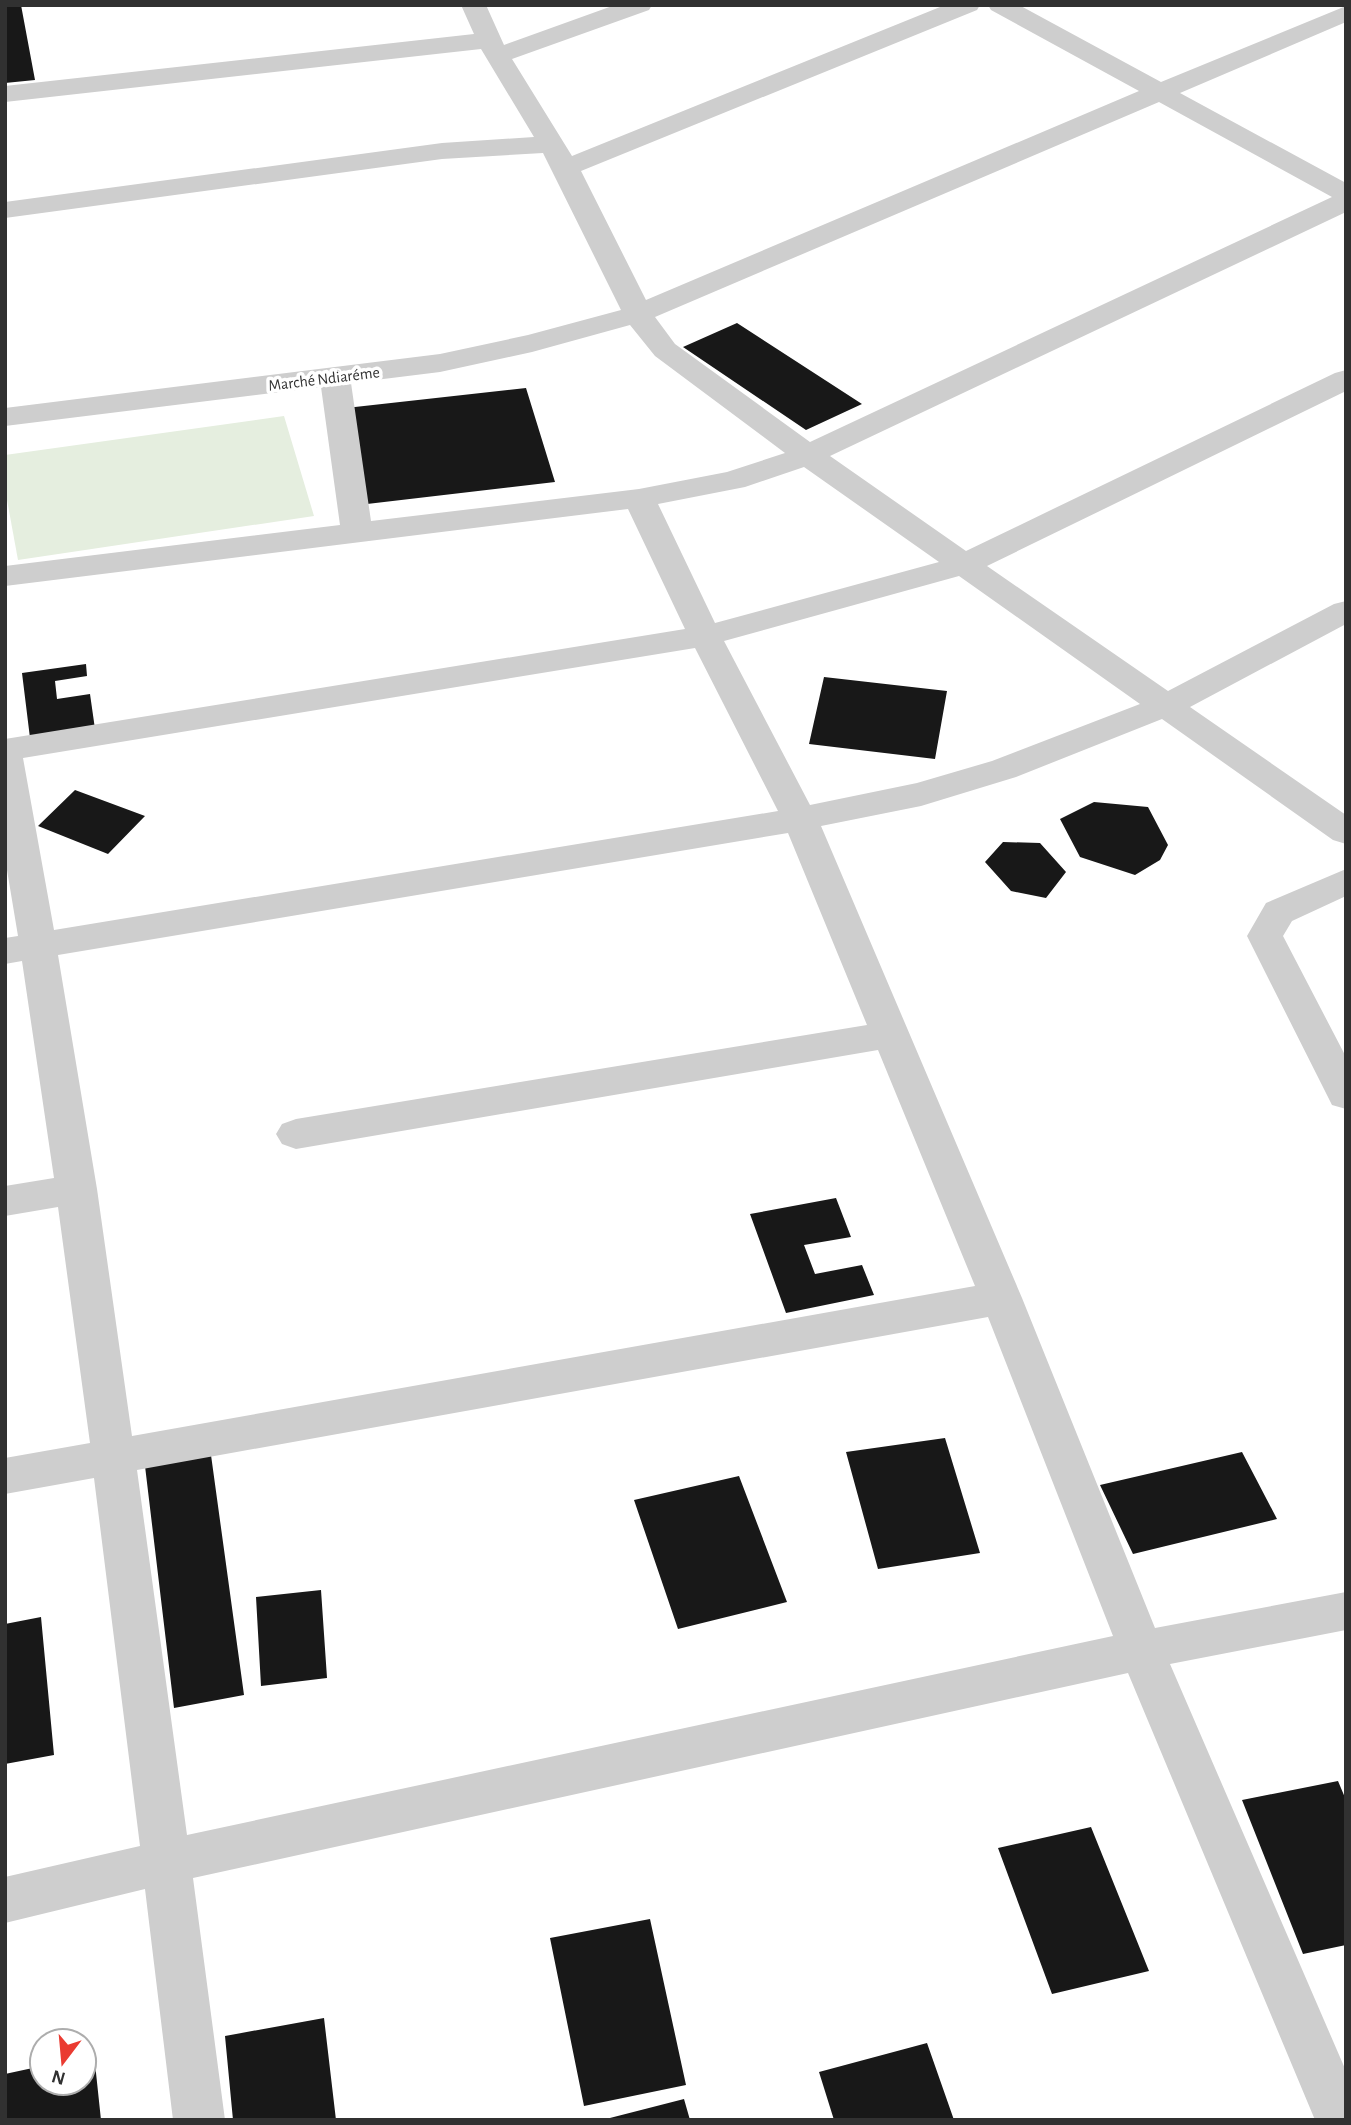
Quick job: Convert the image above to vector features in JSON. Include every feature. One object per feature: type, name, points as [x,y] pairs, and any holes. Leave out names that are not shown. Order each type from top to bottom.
[{"type":"street","points":[[473,5],[494,48],[566,168],[638,314],[665,350],[963,565],[1346,832]]},
{"type":"street","points":[[5,94],[494,48],[640,5]]},
{"type":"street","points":[[566,168],[968,5]]},
{"type":"street","points":[[1000,5],[1346,194]]},
{"type":"street","name":"Marché Ndiaréme","points":[[5,417],[440,363],[532,343],[638,314],[1346,13]]},
{"type":"street","points":[[5,210],[442,151],[551,144]]},
{"type":"street","points":[[5,576],[639,498],[734,480],[808,455],[1346,201]]},
{"type":"street","points":[[335,377],[357,533]]},
{"type":"street","points":[[200,2120],[77,1189],[22,948],[5,751],[705,636],[963,565],[1346,379]]},
{"type":"street","points":[[639,498],[705,636],[800,819],[1001,1298],[1141,1650],[1341,2120]]},
{"type":"street","points":[[22,948],[800,819],[921,794],[1004,769],[1165,706],[1346,611]]},
{"type":"street","points":[[1346,881],[1279,912],[1265,936],[1346,1095]]},
{"type":"street","points":[[296,1134],[889,1035]]},
{"type":"street","points":[[5,1201],[77,1189]]},
{"type":"street","points":[[5,1476],[114,1454],[1001,1298]]},
{"type":"street","points":[[5,1900],[166,1862],[1141,1650],[1346,1611]]},
{"type":"green space","points":[[284,416],[314,516],[18,560],[5,489],[5,455]]},
{"type":"building","points":[[5,5],[21,5],[35,80],[5,83]]},
{"type":"building","points":[[737,323],[862,404],[806,430],[683,347]]},
{"type":"building","points":[[526,388],[555,482],[367,504],[346,408]]},
{"type":"building","points":[[86,664],[87,676],[55,681],[57,699],[90,694],[95,729],[30,738],[22,673]]},
{"type":"building","points":[[824,677],[947,691],[935,759],[809,744]]},
{"type":"building","points":[[75,790],[145,816],[108,854],[38,826]]},
{"type":"building","points":[[1094,802],[1148,807],[1168,845],[1160,860],[1135,875],[1080,857],[1060,819]]},
{"type":"building","points":[[1003,842],[1040,843],[1066,872],[1046,898],[1011,891],[985,862]]},
{"type":"building","points":[[836,1198],[851,1237],[804,1245],[815,1274],[862,1265],[874,1295],[786,1313],[750,1214]]},
{"type":"building","points":[[945,1438],[980,1553],[878,1569],[846,1452]]},
{"type":"building","points":[[1242,1452],[1277,1519],[1133,1554],[1100,1485]]},
{"type":"building","points":[[211,1455],[244,1695],[174,1708],[145,1466]]},
{"type":"building","points":[[739,1476],[787,1602],[678,1629],[634,1500]]},
{"type":"building","points":[[321,1590],[327,1678],[261,1686],[256,1597]]},
{"type":"building","points":[[41,1617],[54,1755],[5,1764],[5,1624]]},
{"type":"building","points":[[1338,1781],[1346,1800],[1346,1945],[1303,1954],[1242,1800]]},
{"type":"building","points":[[1091,1827],[1149,1971],[1052,1994],[998,1848]]},
{"type":"building","points":[[650,1919],[686,2085],[584,2106],[550,1938]]},
{"type":"building","points":[[324,2018],[336,2120],[233,2120],[225,2036]]},
{"type":"building","points":[[927,2043],[954,2120],[834,2120],[819,2072]]},
{"type":"building","points":[[28,2069],[28,2097],[98,2097],[98,2092],[101,2120],[5,2120],[5,2074]]},
{"type":"building","points":[[684,2099],[690,2120],[606,2120],[606,2119]]}]
